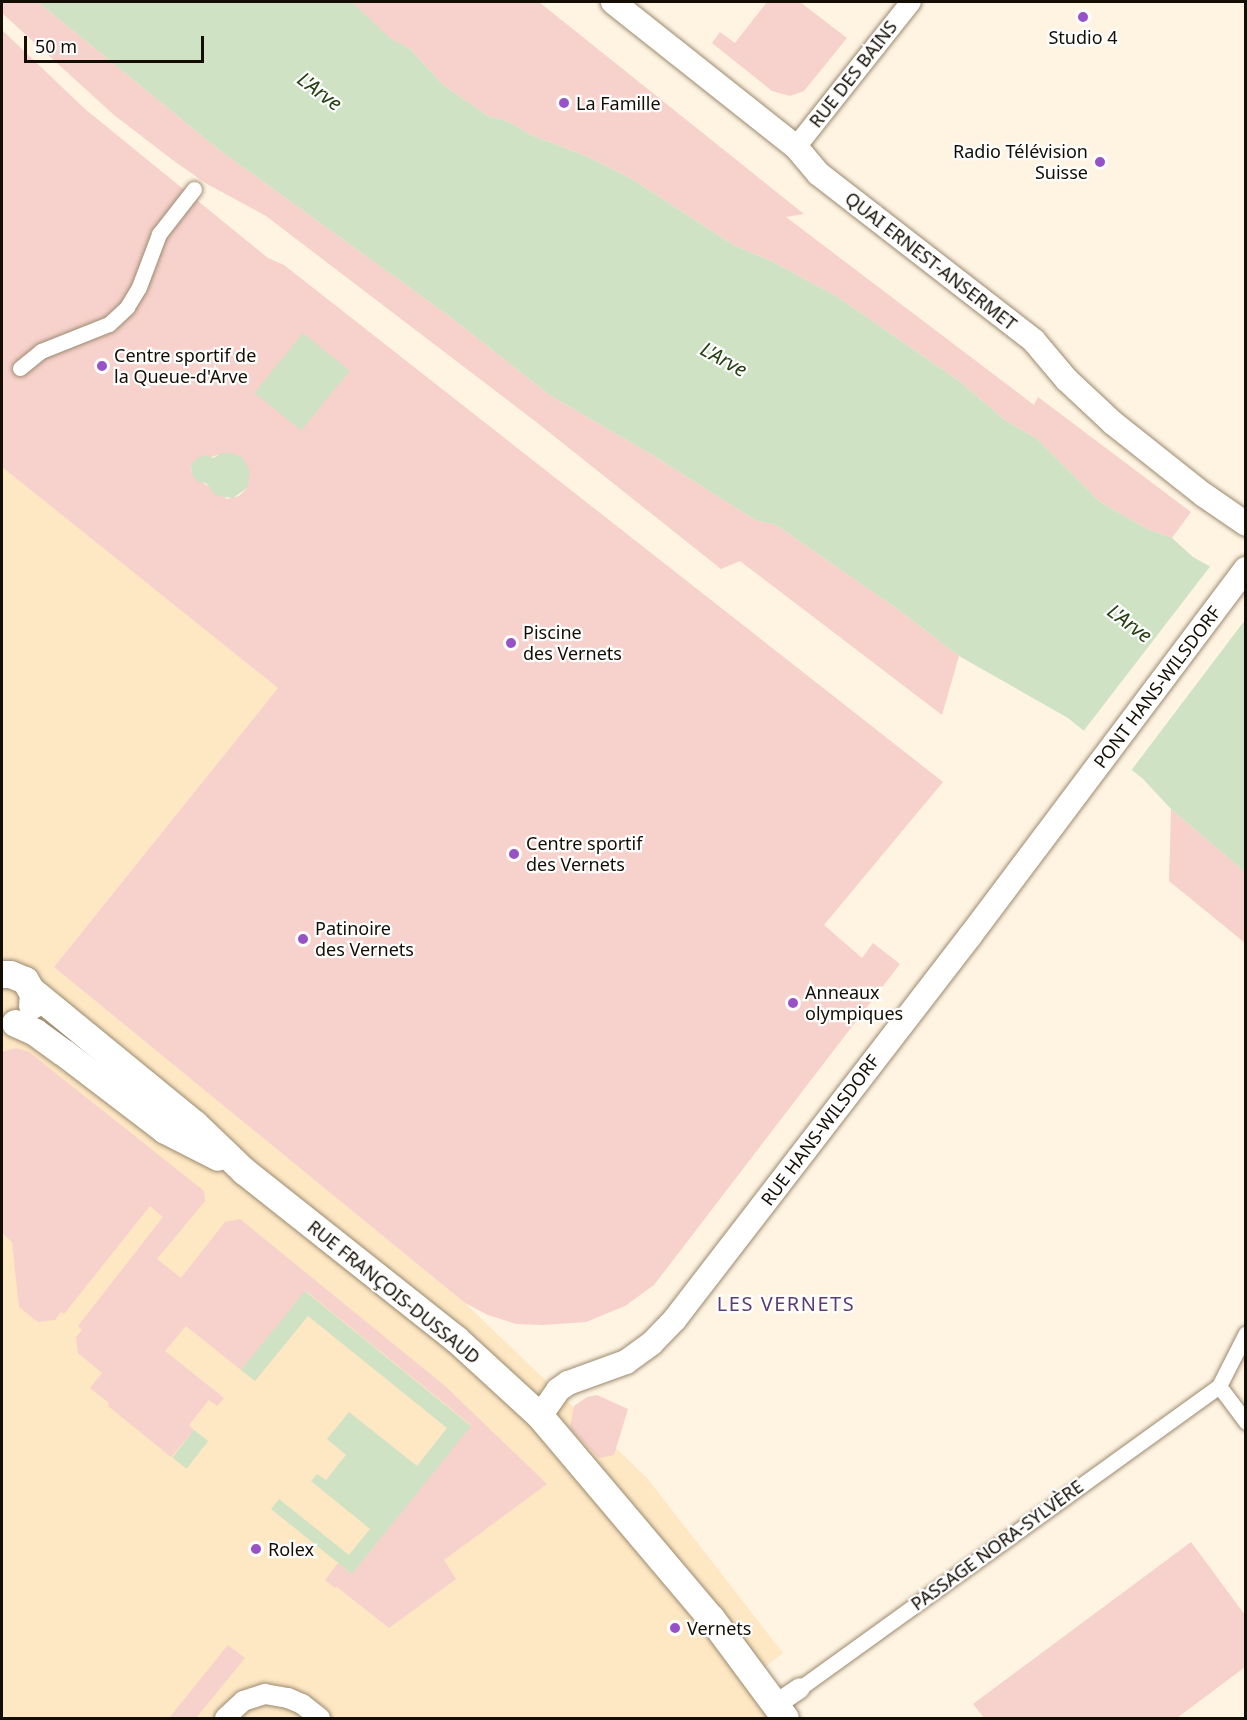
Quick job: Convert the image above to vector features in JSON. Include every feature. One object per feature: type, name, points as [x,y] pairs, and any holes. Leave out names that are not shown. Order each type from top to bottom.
[{"type":"main road","name":"RUE FRANÇOIS-DUSSAUD","points":[[4,971],[25,980],[31,990],[195,1124],[244,1171],[456,1340],[540,1416],[711,1618],[780,1712]]},
{"type":"main road","name":"RUE FRANÇOIS-DUSSAUD","points":[[8,1023],[30,1011],[33,1003],[31,990]]},
{"type":"main road","name":"RUE FRANÇOIS-DUSSAUD","points":[[8,1023],[35,1032],[165,1130],[244,1171]]},
{"type":"street","name":"QUAI ERNEST-ANSERMET","points":[[613,2],[796,147],[819,174],[1034,341],[1067,380],[1113,423],[1204,495],[1245,524]]},
{"type":"street","name":"RUE DES BAINS","points":[[796,147],[911,2]]},
{"type":"street","points":[[20,368],[41,351],[109,324],[127,308],[139,287],[159,234],[194,189]]},
{"type":"street","name":"PONT HANS-WILSDORF","points":[[1068,805],[1245,568]]},
{"type":"street","name":"RUE HANS-WILSDORF","points":[[540,1416],[558,1390],[568,1383],[626,1362],[652,1343],[675,1319],[1068,805]]},
{"type":"street","name":"PASSAGE NORA-SYLVÈRE","points":[[780,1712],[800,1688],[1219,1386],[1245,1333]]},
{"type":"street","points":[[1219,1386],[1245,1422]]},
{"type":"street","points":[[225,1719],[243,1701],[265,1694],[288,1698],[302,1704],[320,1719]]},
{"type":"shaded area","points":[[2,2],[38,2],[218,149],[449,316],[551,396],[654,456],[755,520],[776,525],[896,608],[959,656],[942,715],[740,561],[721,569],[540,425],[266,216],[207,184],[174,161],[114,115],[2,13]]},
{"type":"shaded area","points":[[352,2],[539,2],[804,214],[786,217],[1034,405],[1038,397],[1191,512],[1172,538],[1147,529],[1100,502],[1036,438],[1006,421],[959,381],[836,296],[771,261],[735,246],[630,178],[588,157],[531,135],[509,122],[488,116],[443,85],[410,49],[391,40]]},
{"type":"shaded area","points":[[767,2],[800,2],[847,38],[804,91],[790,96],[772,91],[712,43],[720,32],[735,43]]},
{"type":"shaded area","name":"Centre sportif des Vernets","points":[[2,30],[85,109],[268,258],[284,265],[943,782],[824,925],[862,958],[873,943],[900,964],[654,1285],[625,1306],[586,1322],[516,1324],[488,1315],[465,1303],[54,967],[278,688],[2,467]],"holes":[[[217,455],[247,488],[239,496],[227,499],[192,475],[191,465]]]},
{"type":"shaded area","points":[[2,467],[278,688],[54,967],[465,1303],[647,1478],[783,1653],[760,1671],[794,1718],[2,1718]]},
{"type":"shaded area","points":[[1171,809],[1245,872],[1245,943],[1169,881]]},
{"type":"shaded area","points":[[16,1048],[29,1052],[204,1191],[205,1201],[157,1259],[181,1278],[225,1222],[240,1219],[445,1386],[547,1484],[444,1560],[456,1579],[389,1628],[325,1580],[338,1563],[352,1574],[471,1425],[306,1291],[241,1370],[186,1326],[165,1351],[224,1398],[217,1406],[209,1400],[189,1425],[194,1430],[171,1457],[108,1406],[109,1403],[90,1388],[102,1373],[78,1353],[76,1337],[82,1330],[78,1326],[163,1217],[150,1206],[64,1314],[61,1312],[55,1320],[38,1322],[19,1307],[12,1242],[2,1233],[2,1052]]},
{"type":"shaded area","points":[[597,1395],[628,1409],[614,1455],[599,1458],[570,1428],[574,1406],[587,1397]]},
{"type":"shaded area","points":[[1191,1542],[1245,1615],[1245,1667],[1177,1718],[984,1718],[973,1704]]},
{"type":"shaded area","points":[[228,1645],[245,1658],[196,1718],[169,1718]]},
{"type":"water","name":"L'Arve","points":[[38,2],[352,2],[391,39],[410,49],[443,85],[488,116],[509,122],[531,135],[588,157],[630,178],[735,246],[771,261],[836,296],[959,381],[1006,421],[1036,438],[1100,502],[1147,529],[1172,538],[1193,557],[1245,586],[1245,872],[1171,809],[1143,779],[1068,718],[959,656],[896,608],[776,525],[755,520],[654,456],[551,396],[449,316],[218,149]]},
{"type":"water","points":[[303,333],[350,371],[301,431],[255,393]]},
{"type":"water","points":[[222,453],[232,453],[243,458],[250,472],[247,488],[233,498],[216,496],[206,483],[198,482],[192,475],[191,465],[197,458],[205,455],[213,458]]},
{"type":"water","points":[[305,1291],[471,1426],[352,1574],[271,1509],[279,1499],[349,1555],[370,1529],[311,1481],[317,1474],[326,1480],[346,1455],[327,1439],[349,1412],[417,1466],[447,1428],[308,1316],[255,1381],[241,1370]]},
{"type":"water","points":[[194,1430],[208,1441],[187,1469],[172,1458]]},
{"type":"pier","points":[[1212,564],[1246,583],[1245,620],[1130,772],[1082,733]]},
{"type":"place","name":"Studio 4","points":[[1083,17]]},
{"type":"place","name":"La Famille","points":[[564,103]]},
{"type":"place","name":"Radio Télévision Suisse","points":[[1100,162]]},
{"type":"place","name":"Centre sportif de la Queue-d'Arve","points":[[102,366]]},
{"type":"place","name":"Piscine des Vernets","points":[[511,643]]},
{"type":"place","name":"Centre sportif des Vernets","points":[[514,854]]},
{"type":"place","name":"Patinoire des Vernets","points":[[303,939]]},
{"type":"place","name":"Anneaux olympiques","points":[[793,1003]]},
{"type":"place","name":"Rolex","points":[[256,1549]]},
{"type":"place","name":"Vernets","points":[[675,1628]]},
{"type":"district","name":"LES VERNETS","points":[[786,1303]]}]
